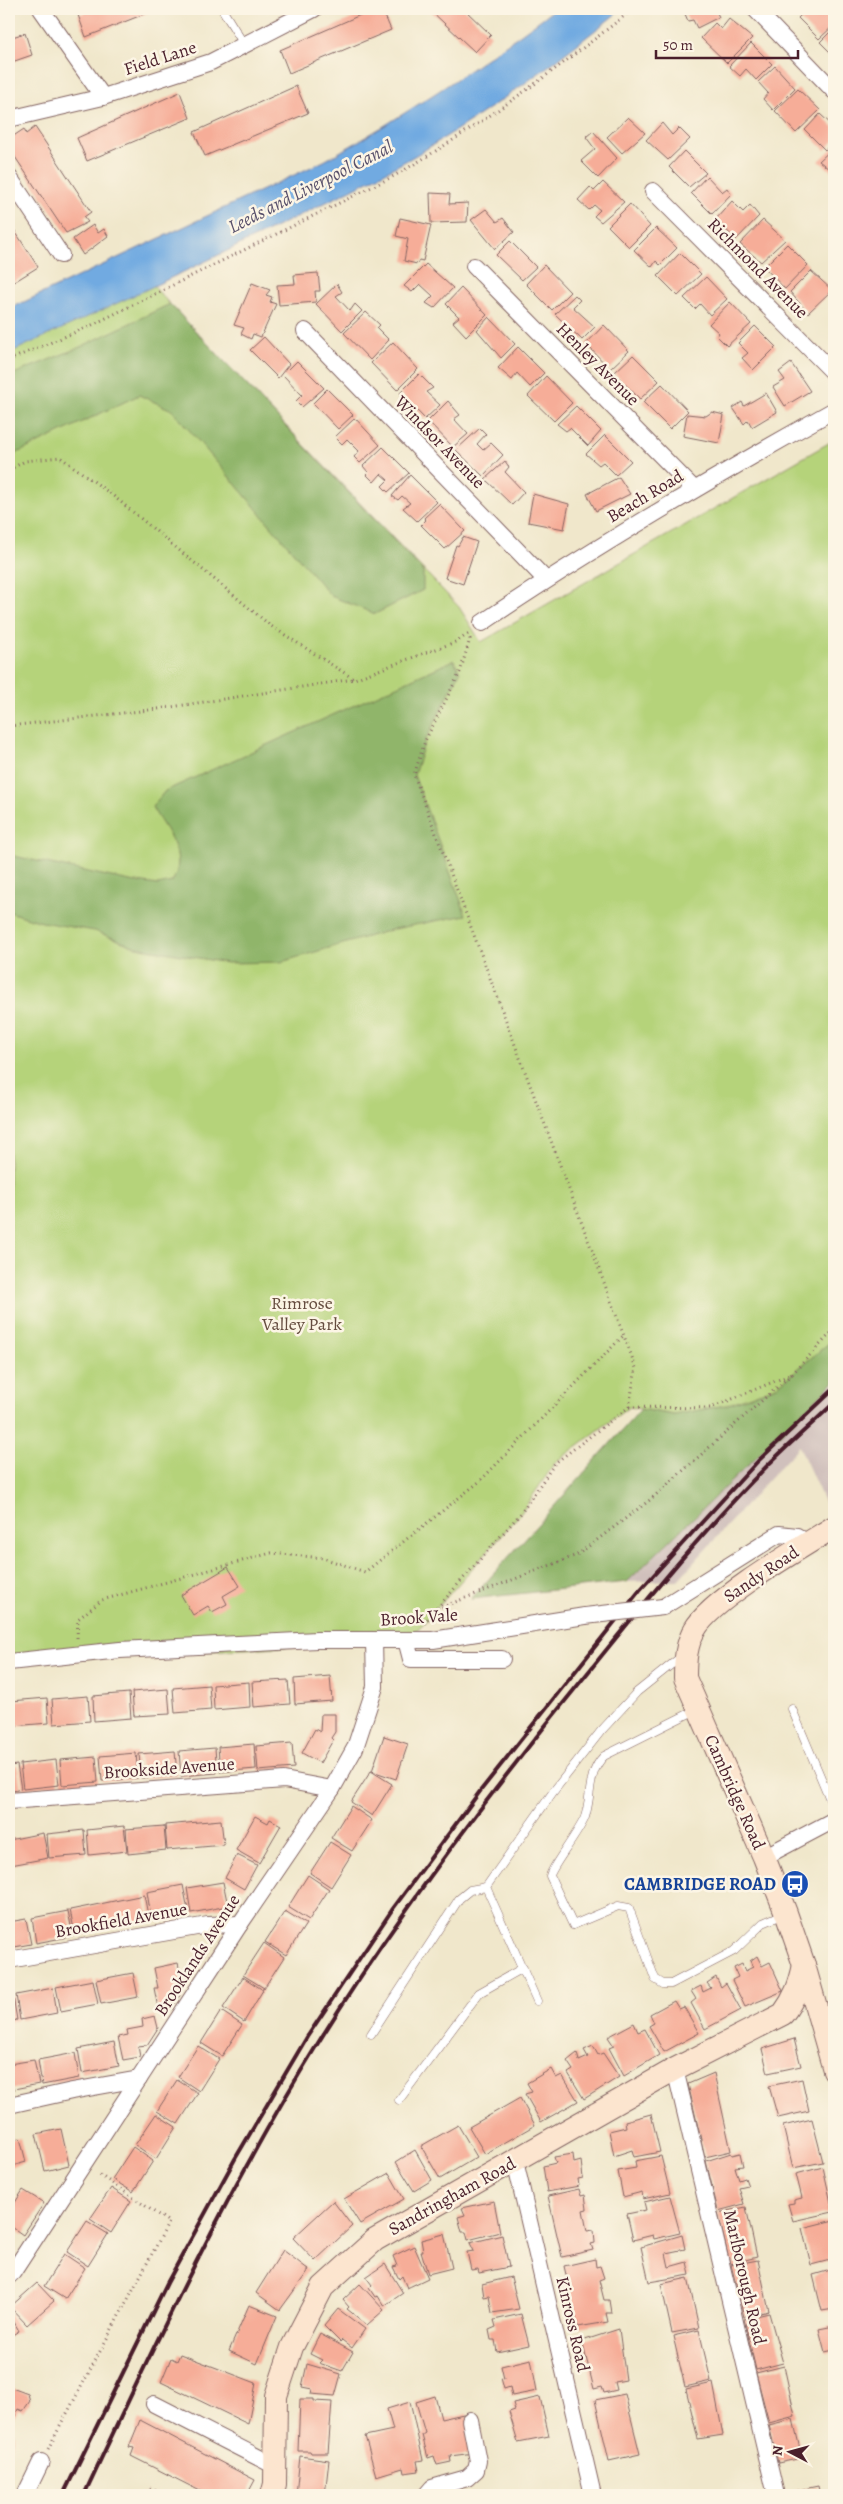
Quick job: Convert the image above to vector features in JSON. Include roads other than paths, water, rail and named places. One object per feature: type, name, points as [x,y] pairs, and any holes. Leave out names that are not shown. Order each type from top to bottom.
[{"type":"main road","name":"Sandy Road","points":[[695,1628],[716,1605],[807,1543],[834,1527]]},
{"type":"main road","name":"Cambridge Road","points":[[695,1628],[686,1653],[685,1678],[764,1857],[786,1913],[824,2030],[834,2070]]},
{"type":"main road","points":[[804,1965],[800,1985],[783,2014],[808,2018],[824,2030]]},
{"type":"main road","name":"Sandringham Road","points":[[272,2495],[275,2466],[276,2396],[292,2347],[323,2287],[375,2240],[675,2069],[783,2014]]},
{"type":"street","points":[[41,9],[103,97]]},
{"type":"street","name":"Field Lane","points":[[9,119],[103,97],[211,62],[314,9]]},
{"type":"street","points":[[755,9],[834,90]]},
{"type":"street","points":[[9,177],[61,255]]},
{"type":"street","name":"Richmond Avenue","points":[[653,191],[834,373]]},
{"type":"street","name":"Henley Avenue","points":[[474,266],[694,489]]},
{"type":"street","name":"Windsor Avenue","points":[[305,331],[546,580]]},
{"type":"street","name":"Beach Road","points":[[482,623],[546,580],[694,489],[834,410]]},
{"type":"street","name":"Brook Vale","points":[[9,1662],[77,1654],[317,1640],[433,1640],[585,1616],[663,1607],[778,1534],[797,1536],[807,1543]]},
{"type":"street","name":"Brooklands Avenue","points":[[9,2276],[85,2164],[240,1924],[332,1789],[355,1748],[376,1687],[374,1640]]},
{"type":"street","points":[[406,1640],[411,1659],[502,1659]]},
{"type":"street","name":"Brookside Avenue","points":[[9,1800],[284,1780],[332,1789]]},
{"type":"street","points":[[764,1857],[834,1820]]},
{"type":"street","name":"Brookfield Avenue","points":[[9,1960],[208,1925],[240,1924]]},
{"type":"street","name":"Marlborough Road","points":[[675,2069],[776,2495]]},
{"type":"street","points":[[9,2105],[72,2090],[139,2078]]},
{"type":"street","name":"Kinross Road","points":[[515,2161],[593,2495]]},
{"type":"street","points":[[154,2404],[275,2466]]},
{"type":"street","points":[[426,2495],[432,2488],[467,2478],[476,2470],[478,2461],[470,2420]]},
{"type":"street","points":[[25,2495],[41,2462]]},
{"type":"lane","points":[[222,9],[245,46]]},
{"type":"lane","points":[[371,2034],[459,1899],[470,1890],[486,1888],[537,1814],[601,1731],[637,1692],[686,1653]]},
{"type":"lane","points":[[792,1709],[834,1809]]},
{"type":"lane","points":[[698,1710],[604,1756],[596,1764],[590,1783],[590,1799],[584,1819],[570,1845],[550,1869],[550,1876],[573,1925],[618,1906],[630,1908],[655,1979],[663,1984],[671,1984],[734,1951],[763,1922],[786,1913]]},
{"type":"lane","points":[[486,1888],[537,2001]]},
{"type":"lane","points":[[399,2100],[479,1993],[523,1968]]},
{"type":"water","name":"Leeds and Liverpool Canal","points":[[555,9],[622,9],[500,101],[404,162],[348,192],[207,261],[9,353],[9,309],[324,161],[442,89]]},
{"type":"railway","points":[[63,2495],[167,2283],[235,2159],[307,2037],[392,1910],[481,1790],[640,1590],[758,1461],[834,1389]]},
{"type":"railway","points":[[84,2495],[138,2380],[223,2209],[318,2043],[404,1913],[497,1788],[635,1614],[739,1495],[774,1459],[834,1403]]},
{"type":"place","name":"CAMBRIDGE ROAD","points":[[795,1884]]},
{"type":"park label","name":"Rimrose Valley Park","points":[[302,1314]]}]
